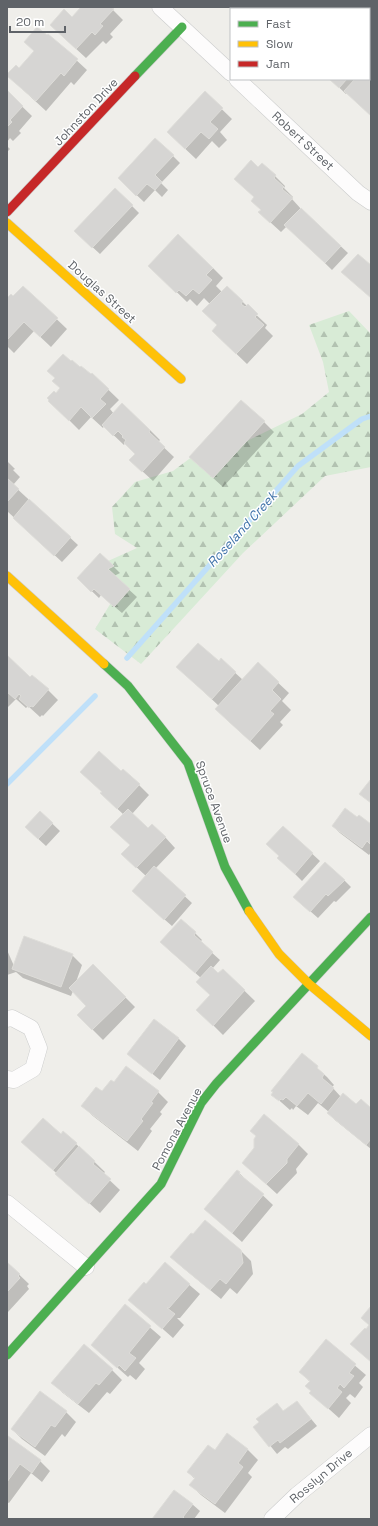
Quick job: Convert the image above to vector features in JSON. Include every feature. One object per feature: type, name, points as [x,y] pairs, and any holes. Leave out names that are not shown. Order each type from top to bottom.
[{"type":"street","points":[[160,7],[230,72]]},
{"type":"street","name":"Johnston Drive","points":[[7,212],[182,27]]},
{"type":"street","name":"Robert Street","points":[[238,80],[358,193],[371,202]]},
{"type":"street","name":"Douglas Street","points":[[7,223],[181,379]]},
{"type":"street","name":"Spruce Avenue","points":[[7,576],[128,686],[188,763],[225,867],[249,911],[279,954],[309,984],[371,1036]]},
{"type":"street","name":"Pomona Avenue","points":[[7,1355],[161,1184],[198,1110],[216,1084],[371,917]]},
{"type":"street","points":[[7,1019],[12,1018],[31,1028],[39,1048],[32,1069],[14,1080],[7,1079]]},
{"type":"street","points":[[7,1203],[86,1267]]},
{"type":"street","name":"Rosslyn Drive","points":[[272,1519],[297,1495],[371,1435]]},
{"type":"green space","points":[[349,311],[371,334],[371,467],[325,476],[243,553],[141,664],[95,629],[112,601],[105,587],[108,561],[137,548],[115,534],[112,507],[135,482],[173,471],[213,441],[247,441],[302,414],[329,392],[323,362],[309,325]]},
{"type":"building","points":[[81,7],[111,7],[114,9],[100,24],[103,26],[95,35],[92,32],[76,49],[50,25],[64,9],[72,17]]},
{"type":"building","points":[[251,7],[291,8],[252,8]]},
{"type":"building","points":[[37,27],[47,35],[48,34],[78,59],[64,76],[61,73],[36,101],[7,76],[7,74],[16,65],[19,68],[34,51],[24,42]]},
{"type":"building","points":[[370,68],[371,116],[344,91],[354,80],[370,80]]},
{"type":"building","points":[[330,80],[346,80],[339,88]]},
{"type":"building","points":[[7,90],[23,106],[10,120],[12,122],[7,127]]},
{"type":"building","points":[[205,91],[223,108],[210,122],[218,129],[209,139],[201,132],[185,149],[167,132]]},
{"type":"building","points":[[155,138],[174,155],[155,175],[162,182],[155,190],[147,184],[136,196],[118,178]]},
{"type":"building","points":[[251,160],[258,167],[262,163],[276,175],[274,178],[284,187],[282,189],[293,198],[270,223],[258,212],[261,210],[251,201],[254,197],[234,179]]},
{"type":"building","points":[[115,188],[133,205],[92,248],[74,231]]},
{"type":"building","points":[[301,208],[341,246],[325,263],[284,225]]},
{"type":"building","points":[[178,234],[213,268],[206,275],[212,280],[199,294],[193,289],[186,296],[179,290],[176,293],[148,266]]},
{"type":"building","points":[[358,254],[371,265],[371,298],[341,272]]},
{"type":"building","points":[[23,286],[58,318],[40,337],[24,322],[7,340],[7,298],[11,294],[13,296]]},
{"type":"building","points":[[227,286],[243,301],[241,304],[245,307],[248,304],[258,314],[255,317],[264,325],[236,354],[212,331],[217,325],[202,311]]},
{"type":"building","points":[[63,354],[80,367],[81,366],[91,374],[92,373],[109,389],[100,399],[106,404],[92,418],[81,407],[69,421],[48,401],[49,400],[47,398],[54,391],[56,393],[60,388],[52,381],[55,378],[47,371]]},
{"type":"building","points":[[241,400],[265,421],[213,478],[189,457]]},
{"type":"building","points":[[122,403],[165,447],[142,472],[129,460],[135,454],[124,443],[126,440],[122,437],[123,436],[118,431],[113,436],[102,425]]},
{"type":"building","points":[[7,478],[19,489],[7,502]]},
{"type":"building","points":[[29,499],[71,537],[54,556],[13,518]]},
{"type":"building","points":[[100,553],[114,566],[108,569],[130,589],[114,607],[94,589],[91,592],[77,578]]},
{"type":"building","points":[[198,643],[219,661],[221,658],[236,672],[212,699],[176,667]]},
{"type":"building","points":[[7,655],[30,677],[32,675],[49,689],[33,707],[31,706],[29,708],[19,699],[21,696],[19,694],[15,699],[7,692]]},
{"type":"building","points":[[258,662],[279,682],[272,690],[281,699],[270,711],[274,714],[250,741],[215,709]]},
{"type":"building","points":[[99,751],[121,771],[123,769],[140,784],[117,809],[100,793],[102,792],[80,772]]},
{"type":"building","points":[[371,779],[371,803],[359,794]]},
{"type":"building","points":[[345,808],[357,817],[359,815],[371,824],[370,844],[367,841],[362,848],[332,826]]},
{"type":"building","points":[[128,809],[148,828],[152,824],[166,837],[136,868],[121,854],[130,845],[110,827]]},
{"type":"building","points":[[40,811],[53,823],[38,839],[25,827]]},
{"type":"building","points":[[283,826],[313,853],[295,874],[277,858],[279,856],[266,844]]},
{"type":"building","points":[[325,862],[345,880],[328,896],[326,894],[310,912],[293,897]]},
{"type":"building","points":[[154,866],[186,895],[164,920],[132,891]]},
{"type":"building","points":[[181,919],[196,932],[194,935],[213,952],[195,973],[160,942]]},
{"type":"building","points":[[24,936],[73,954],[61,987],[12,969]]},
{"type":"building","points":[[93,964],[126,997],[92,1030],[77,1015],[86,1006],[69,988]]},
{"type":"building","points":[[211,966],[218,973],[223,969],[245,990],[213,1026],[196,1010],[210,995],[196,982]]},
{"type":"building","points":[[154,1019],[179,1038],[152,1074],[127,1054]]},
{"type":"building","points":[[302,1053],[318,1066],[317,1068],[324,1074],[322,1078],[334,1088],[321,1104],[308,1093],[297,1106],[286,1097],[279,1101],[271,1095],[273,1092],[271,1091]]},
{"type":"building","points":[[126,1066],[159,1091],[151,1102],[153,1103],[141,1119],[143,1121],[127,1141],[81,1106],[96,1087],[102,1091],[111,1080],[114,1082]]},
{"type":"building","points":[[343,1093],[356,1104],[361,1099],[371,1108],[371,1139],[366,1145],[327,1113]]},
{"type":"building","points":[[264,1114],[299,1144],[287,1159],[287,1163],[266,1184],[242,1163],[254,1148],[254,1139],[256,1136],[250,1131]]},
{"type":"building","points":[[43,1118],[61,1134],[63,1131],[77,1143],[53,1170],[21,1142]]},
{"type":"building","points":[[79,1146],[95,1161],[93,1164],[111,1179],[89,1204],[55,1174]]},
{"type":"building","points":[[237,1170],[240,1172],[239,1174],[264,1194],[232,1233],[204,1209]]},
{"type":"building","points":[[205,1220],[241,1250],[243,1263],[226,1284],[220,1279],[210,1290],[170,1257],[191,1233],[193,1234]]},
{"type":"building","points":[[7,1262],[20,1274],[18,1276],[20,1278],[7,1292]]},
{"type":"building","points":[[165,1262],[190,1284],[169,1308],[167,1308],[175,1314],[162,1329],[128,1300],[144,1282],[146,1284]]},
{"type":"building","points":[[125,1304],[151,1326],[129,1353],[136,1358],[125,1371],[119,1365],[117,1368],[91,1345]]},
{"type":"building","points":[[371,1306],[371,1362],[350,1344],[369,1325],[361,1318]]},
{"type":"building","points":[[326,1339],[356,1364],[349,1373],[354,1376],[344,1388],[340,1384],[337,1388],[342,1392],[328,1409],[309,1393],[311,1391],[305,1386],[310,1381],[299,1372]]},
{"type":"building","points":[[84,1344],[113,1369],[99,1385],[96,1383],[78,1404],[51,1383]]},
{"type":"building","points":[[40,1391],[67,1411],[55,1427],[51,1425],[35,1447],[11,1429]]},
{"type":"building","points":[[297,1401],[311,1419],[280,1443],[278,1440],[269,1447],[253,1427],[259,1422],[256,1419],[277,1403],[283,1411]]},
{"type":"building","points":[[227,1433],[248,1449],[238,1463],[243,1467],[215,1504],[189,1485],[195,1478],[187,1472],[208,1445],[215,1450]]},
{"type":"building","points":[[8,1436],[41,1460],[32,1473],[20,1464],[7,1482]]},
{"type":"building","points":[[174,1490],[193,1504],[183,1517],[185,1519],[152,1519]]},
{"type":"waterway","name":"Roseland Creek","points":[[127,658],[298,466],[362,419],[371,416]]},
{"type":"waterway","name":"Roseland Creek","points":[[7,784],[95,696]]},
{"type":"traffic: fast","points":[[135,76],[182,27]]},
{"type":"traffic: fast","points":[[104,664],[128,686],[188,763],[225,867],[249,911]]},
{"type":"traffic: fast","points":[[7,1355],[161,1184],[201,1103],[216,1084],[371,917]]},
{"type":"traffic: slow","points":[[7,223],[181,379]]},
{"type":"traffic: slow","points":[[7,576],[104,664]]},
{"type":"traffic: slow","points":[[249,911],[279,954],[309,984],[371,1036]]},
{"type":"traffic: jam","points":[[7,212],[135,76]]}]
